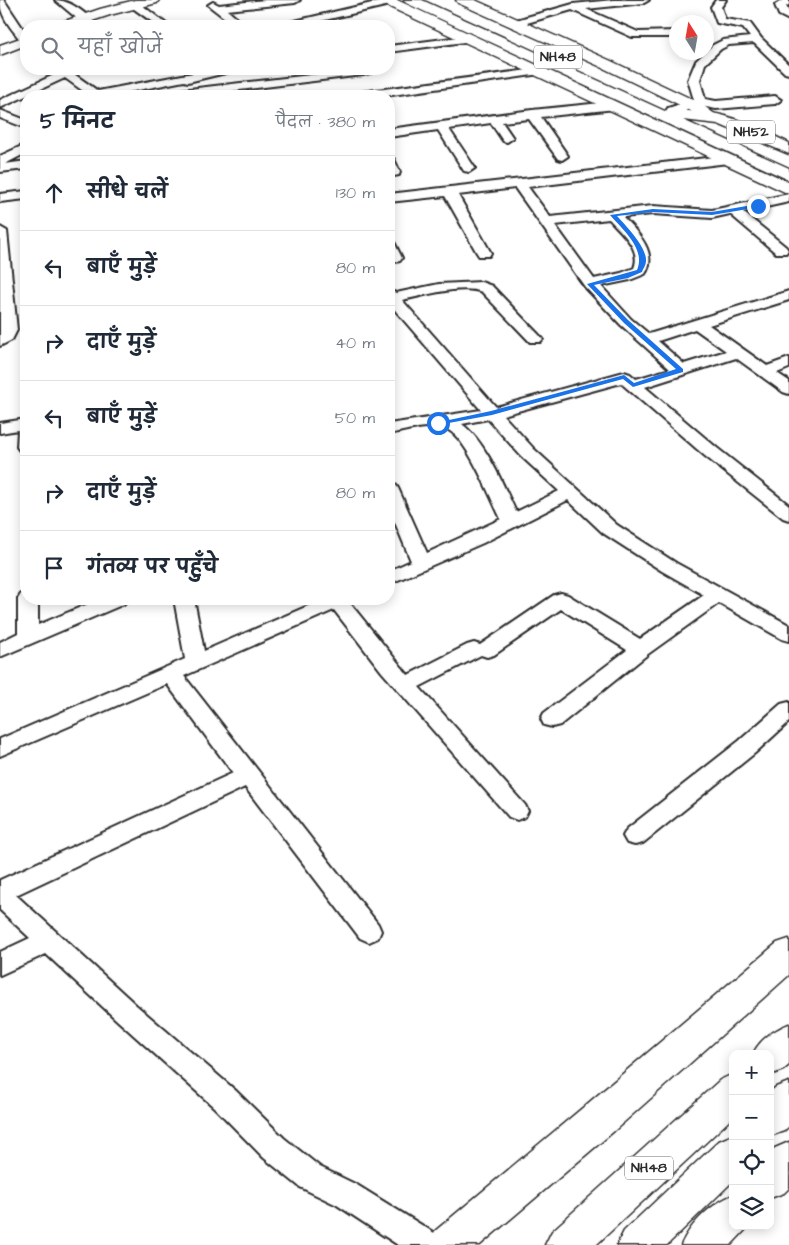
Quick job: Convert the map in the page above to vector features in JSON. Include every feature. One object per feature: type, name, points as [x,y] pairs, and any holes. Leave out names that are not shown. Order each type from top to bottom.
[{"type":"main road","points":[[94,20],[134,4],[150,0]]},
{"type":"main road","name":"NH48","points":[[411,0],[789,175]]},
{"type":"main road","name":"NH48","points":[[434,0],[686,108],[724,133],[789,163]]},
{"type":"main road","points":[[463,0],[604,63],[686,108]]},
{"type":"main road","points":[[388,1],[789,190]]},
{"type":"main road","points":[[0,50],[20,42]]},
{"type":"main road","name":"NH52","points":[[686,108],[737,126],[789,149]]},
{"type":"main road","points":[[449,1245],[600,1118],[789,954]]},
{"type":"main road","points":[[774,1054],[789,1041]]},
{"type":"main road","name":"NH48","points":[[566,1245],[730,1095]]},
{"type":"main road","points":[[774,1114],[789,1100]]},
{"type":"main road","points":[[638,1245],[729,1158]]},
{"type":"main road","points":[[774,1175],[789,1161]]},
{"type":"main road","points":[[702,1245],[729,1219]]},
{"type":"street","points":[[60,0],[67,8],[86,20]]},
{"type":"street","points":[[208,0],[233,20]]},
{"type":"street","points":[[218,8],[295,0]]},
{"type":"street","points":[[557,0],[636,35],[669,34]]},
{"type":"street","points":[[514,24],[574,7],[644,0]]},
{"type":"street","points":[[721,0],[716,7],[721,21],[746,25],[757,40],[787,70]]},
{"type":"street","points":[[313,20],[388,1]]},
{"type":"street","points":[[789,1],[780,5],[783,13],[789,17]]},
{"type":"street","points":[[0,2],[5,19],[20,36]]},
{"type":"street","points":[[134,4],[156,20]]},
{"type":"street","points":[[617,25],[634,24]]},
{"type":"street","points":[[395,48],[468,39]]},
{"type":"street","points":[[757,40],[727,42],[716,47],[700,63],[686,108],[775,100]]},
{"type":"street","points":[[0,45],[20,41]]},
{"type":"street","points":[[395,92],[536,72]]},
{"type":"street","points":[[28,90],[57,75]]},
{"type":"street","points":[[73,75],[90,90]]},
{"type":"street","points":[[123,90],[203,75]]},
{"type":"street","points":[[213,90],[329,75]]},
{"type":"street","points":[[194,77],[203,90]]},
{"type":"street","points":[[162,90],[194,77]]},
{"type":"street","points":[[257,85],[260,90]]},
{"type":"street","points":[[0,104],[20,94]]},
{"type":"street","points":[[395,133],[532,114],[611,106]]},
{"type":"street","points":[[0,114],[20,122]]},
{"type":"street","points":[[532,114],[562,156]]},
{"type":"street","points":[[494,119],[507,138]]},
{"type":"street","points":[[441,126],[469,168]]},
{"type":"street","points":[[0,160],[20,151]]},
{"type":"street","points":[[395,197],[724,160]]},
{"type":"street","points":[[0,168],[20,166]]},
{"type":"street","points":[[519,184],[590,284],[646,340],[681,370]]},
{"type":"street","points":[[449,191],[484,253]]},
{"type":"street","points":[[0,198],[20,196]]},
{"type":"street","points":[[546,222],[653,210],[712,214],[789,198]]},
{"type":"street","points":[[734,210],[781,250]]},
{"type":"street","points":[[590,284],[626,277],[640,271],[644,262],[641,252],[630,234],[613,215]]},
{"type":"street","points":[[0,231],[9,330],[7,337],[0,341]]},
{"type":"street","points":[[395,303],[438,288],[476,285],[488,289],[535,339]]},
{"type":"street","points":[[646,340],[699,325],[789,295]]},
{"type":"street","points":[[395,306],[528,453],[610,529],[669,568],[783,625]]},
{"type":"street","points":[[699,325],[789,390]]},
{"type":"street","points":[[633,385],[737,353]]},
{"type":"street","points":[[765,372],[789,363]]},
{"type":"street","points":[[395,428],[492,413],[624,377],[711,452],[789,514]]},
{"type":"street","points":[[438,423],[454,426],[461,431],[472,446],[512,522]]},
{"type":"street","points":[[0,428],[20,425]]},
{"type":"street","points":[[395,575],[512,522],[569,493]]},
{"type":"street","points":[[395,502],[422,563]]},
{"type":"street","points":[[552,719],[641,649],[718,594]]},
{"type":"street","points":[[405,685],[481,650],[561,600],[641,649]]},
{"type":"street","points":[[28,605],[28,637]]},
{"type":"street","points":[[0,650],[103,605]]},
{"type":"street","points":[[185,605],[196,663]]},
{"type":"street","points":[[0,748],[196,663],[310,605]]},
{"type":"street","points":[[343,605],[405,685],[517,811]]},
{"type":"street","points":[[171,674],[248,776],[277,810],[370,931]]},
{"type":"street","points":[[635,836],[747,747],[789,710]]},
{"type":"street","points":[[0,891],[248,776]]},
{"type":"street","points":[[0,895],[127,1013],[225,1098],[274,1148],[310,1177],[346,1195],[426,1245]]},
{"type":"street","points":[[0,964],[49,940]]},
{"type":"route","points":[[438,423],[492,413],[624,377],[633,385],[681,370],[626,322],[590,284],[626,277],[640,271],[644,262],[641,252],[630,234],[613,215],[653,210],[712,214],[758,206]]}]
